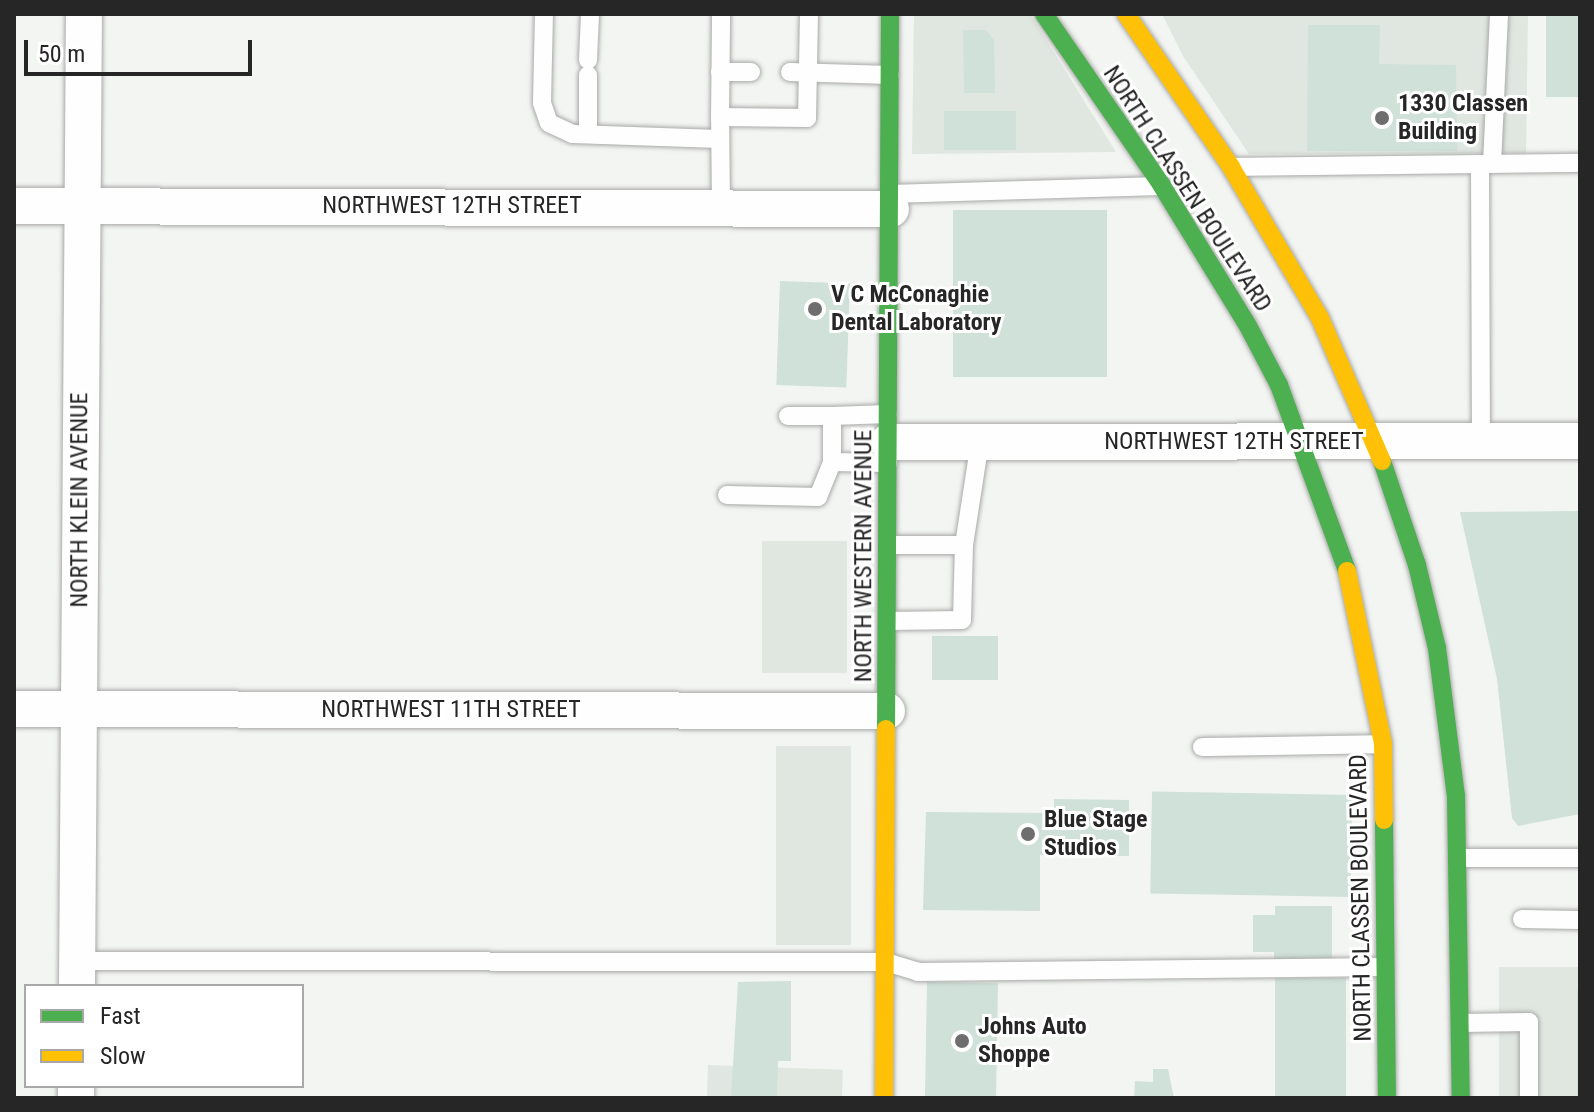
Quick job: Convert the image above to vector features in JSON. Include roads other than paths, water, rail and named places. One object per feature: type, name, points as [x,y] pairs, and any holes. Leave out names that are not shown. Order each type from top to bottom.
[{"type":"main road","name":"NORTH WESTERN AVENUE","points":[[884,1098],[890,14]]},
{"type":"main road","name":"NORTH CLASSEN BOULEVARD","points":[[1044,14],[1162,186],[1248,326],[1301,442],[1360,614],[1383,744],[1388,967],[1387,1098]]},
{"type":"main road","name":"NORTH CLASSEN BOULEVARD","points":[[1130,20],[1231,167],[1320,318],[1375,442],[1417,565],[1437,648],[1456,796],[1461,1098]]},
{"type":"street","name":"NORTH KLEIN AVENUE","points":[[77,973],[84,14]]},
{"type":"street","name":"NORTHWEST 12TH STREET","points":[[14,206],[721,206],[891,202]]},
{"type":"street","name":"NORTHWEST 12TH STREET","points":[[888,440],[1580,441]]},
{"type":"street","name":"NORTHWEST 11TH STREET","points":[[14,709],[887,711]]},
{"type":"lane","points":[[544,14],[542,103],[549,123],[588,134],[719,139]]},
{"type":"lane","points":[[588,134],[590,14]]},
{"type":"lane","points":[[721,14],[721,206]]},
{"type":"lane","points":[[1130,20],[1151,14]]},
{"type":"lane","points":[[1481,442],[1486,164],[1499,14]]},
{"type":"lane","points":[[720,117],[807,118],[799,73],[803,20]]},
{"type":"lane","points":[[720,72],[751,72]]},
{"type":"lane","points":[[799,73],[890,75]]},
{"type":"lane","points":[[1231,167],[1580,163]]},
{"type":"lane","points":[[891,202],[1162,186]]},
{"type":"lane","points":[[788,416],[832,416],[888,440]]},
{"type":"lane","points":[[727,495],[818,497],[832,462],[832,416]]},
{"type":"lane","points":[[832,462],[888,440]]},
{"type":"lane","points":[[888,621],[962,620],[964,545],[980,442]]},
{"type":"lane","points":[[888,545],[964,545]]},
{"type":"lane","points":[[1202,747],[1383,744]]},
{"type":"lane","points":[[1458,858],[1580,858]]},
{"type":"lane","points":[[1522,919],[1580,920]]},
{"type":"lane","points":[[77,973],[886,962],[918,972],[1388,967]]},
{"type":"lane","points":[[1460,1023],[1529,1022],[1529,1098]]},
{"type":"place","name":"1330 Classen Building","points":[[1382,118]]},
{"type":"place","name":"V C McConaghie Dental Laboratory","points":[[815,309]]},
{"type":"place","name":"Blue Stage Studios","points":[[1028,834]]},
{"type":"place","name":"Johns Auto Shoppe","points":[[962,1041]]}]
